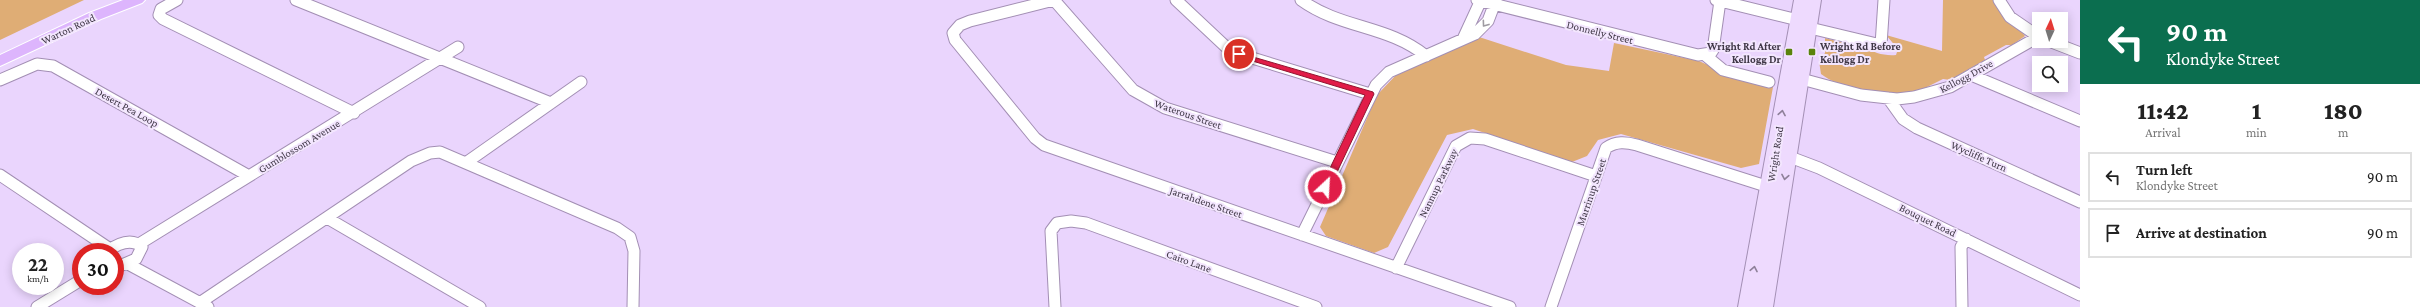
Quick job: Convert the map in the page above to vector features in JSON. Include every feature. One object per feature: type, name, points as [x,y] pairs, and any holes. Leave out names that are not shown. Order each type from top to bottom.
[{"type":"main road","name":"Warton Road","points":[[0,49],[104,0]]},
{"type":"main road","name":"Warton Road","points":[[0,61],[95,16],[137,0]]},
{"type":"main road","name":"Wright Road","points":[[1801,0],[1804,24]]},
{"type":"main road","name":"Wright Road","points":[[1764,307],[1781,154],[1804,24],[1814,0]]},
{"type":"main road","name":"Wright Road","points":[[1747,307],[1770,186],[1781,154]]},
{"type":"street","points":[[178,0],[160,9],[159,15],[163,19],[257,67],[354,113]]},
{"type":"street","points":[[296,0],[552,102]]},
{"type":"street","name":"Jarrahdene Street","points":[[1054,0],[977,19],[956,28],[953,33],[954,40],[1035,138],[1044,145],[1510,307]]},
{"type":"street","name":"Waterous Street","points":[[1054,0],[1133,90],[1156,105],[1337,162]]},
{"type":"street","points":[[1176,0],[1225,46],[1239,54],[1370,94]]},
{"type":"street","points":[[1301,0],[1316,12],[1335,21],[1407,41],[1426,56]]},
{"type":"street","points":[[1463,39],[1480,0]]},
{"type":"street","name":"Donnelly Street","points":[[1480,0],[1496,2],[1681,53],[1705,55]]},
{"type":"street","points":[[1769,82],[1723,70],[1705,55],[1713,50],[1718,1],[1881,46],[1884,0]]},
{"type":"street","name":"Kellogg Drive","points":[[2000,0],[2010,17],[2032,33]]},
{"type":"street","points":[[1302,235],[1370,94],[1389,72],[1463,39],[1482,28],[1496,2]]},
{"type":"street","name":"Kellogg Drive","points":[[1794,78],[1888,98],[1914,98],[1931,94],[1971,75],[2032,40]]},
{"type":"street","name":"Gumblossom Avenue","points":[[139,244],[354,113],[458,47]]},
{"type":"street","points":[[2067,48],[2080,53]]},
{"type":"street","name":"Desert Pea Loop","points":[[0,80],[37,64],[53,66],[249,176]]},
{"type":"street","points":[[1971,75],[2080,121]]},
{"type":"street","points":[[467,162],[580,82]]},
{"type":"street","name":"Wycliffe Turn","points":[[1888,98],[1903,119],[1917,128],[2080,202]]},
{"type":"street","name":"Nannup Parkway","points":[[1396,268],[1456,146],[1464,140],[1484,139],[1596,176]]},
{"type":"street","name":"Marrinup Street","points":[[1551,307],[1606,148],[1620,142],[1637,145],[1770,186]]},
{"type":"street","points":[[128,264],[204,305],[327,218],[420,156],[440,152],[467,162],[618,228],[630,237],[634,251],[633,307]]},
{"type":"street","name":"Bouquet Road","points":[[1781,154],[1819,168],[2080,295]]},
{"type":"street","points":[[0,174],[98,243]]},
{"type":"street","points":[[327,218],[480,307]]},
{"type":"street","name":"Cairo Lane","points":[[1055,307],[1051,235],[1052,227],[1061,222],[1071,220],[1086,223],[1316,307]]},
{"type":"street","points":[[1962,307],[1962,247],[1966,239]]},
{"type":"street","points":[[124,243],[139,244],[142,247],[139,255],[128,264],[124,265]]},
{"type":"street","points":[[37,307],[72,286]]},
{"type":"shaded area","points":[[0,0],[84,0],[0,40]]},
{"type":"shaded area","points":[[1943,0],[1995,0],[2025,36],[2012,45],[2006,45],[1984,57],[1985,60],[1950,80],[1943,79],[1925,88],[1925,92],[1885,94],[1871,92],[1843,86],[1821,74],[1819,61],[1825,53],[1825,38],[1858,47],[1863,46],[1875,52],[1887,55],[1896,55],[1898,49],[1886,35],[1942,51]]},
{"type":"shaded area","points":[[1479,37],[1566,65],[1609,71],[1614,43],[1699,61],[1732,76],[1773,87],[1759,164],[1741,168],[1621,134],[1598,140],[1587,156],[1572,162],[1473,129],[1447,135],[1388,247],[1374,253],[1326,236],[1320,227],[1377,95],[1397,74]]},
{"type":"place","name":"Wright Rd After Kellogg Dr","points":[[1789,52]]},
{"type":"place","name":"Wright Rd Before Kellogg Dr","points":[[1812,52]]},
{"type":"route","points":[[1239,54],[1251,59],[1370,94],[1325,187]]}]
